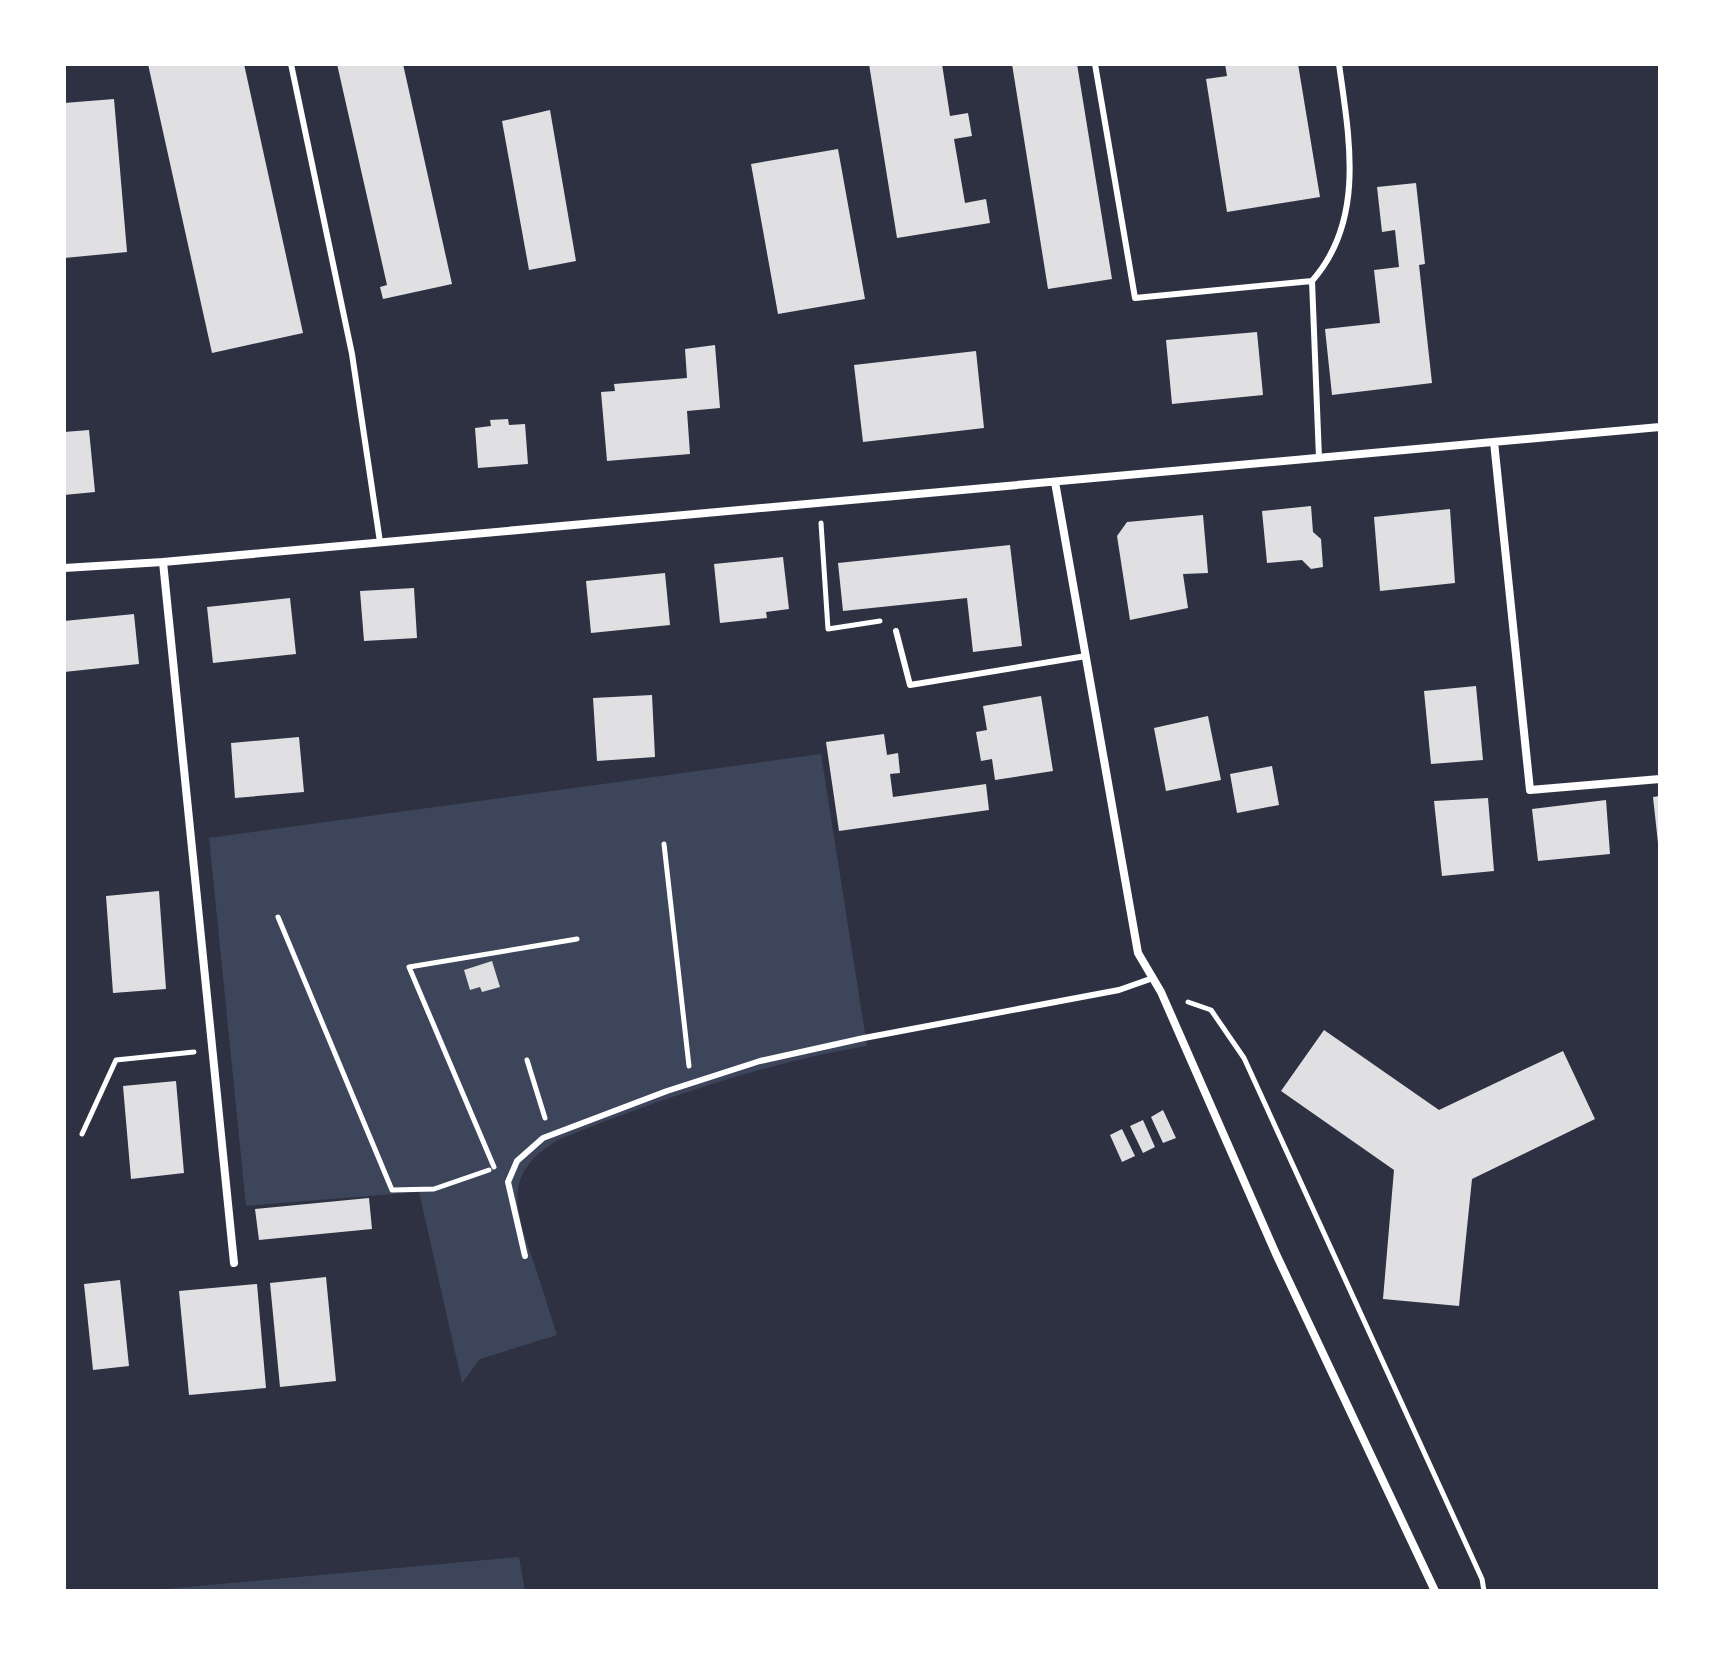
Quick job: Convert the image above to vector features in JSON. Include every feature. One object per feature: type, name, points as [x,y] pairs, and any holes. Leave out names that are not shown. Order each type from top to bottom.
[{"type":"street","points":[[64,568],[163,562],[1660,427]]},
{"type":"street","points":[[1494,442],[1530,790],[1660,779]]},
{"type":"street","points":[[1055,482],[1138,953],[1161,992],[1276,1254],[1435,1591]]},
{"type":"street","points":[[163,562],[215,1050],[234,1263]]},
{"type":"lane","points":[[291,64],[352,354],[380,542]]},
{"type":"lane","points":[[1095,64],[1135,298],[1312,281]]},
{"type":"lane","points":[[1319,458],[1312,281],[1325,266],[1348,205],[1351,151],[1339,64]]},
{"type":"lane","points":[[896,631],[910,685],[1086,656]]},
{"type":"lane","points":[[525,1256],[508,1194],[511,1172],[525,1151],[551,1135],[760,1061],[1119,990],[1153,978]]},
{"type":"path","points":[[820,503],[828,629],[884,620],[896,631]]},
{"type":"path","points":[[664,844],[691,1083]]},
{"type":"path","points":[[278,917],[392,1190],[434,1189],[486,1173],[493,1167]]},
{"type":"path","points":[[493,1167],[409,967],[577,939]]},
{"type":"path","points":[[1161,992],[1211,1010],[1244,1058],[1482,1579],[1484,1591]]},
{"type":"path","points":[[82,1134],[116,1060],[215,1050]]},
{"type":"path","points":[[527,1060],[551,1135]]},
{"type":"path","points":[[493,1167],[511,1172]]},
{"type":"shaded area","points":[[821,754],[867,1046],[788,1062],[711,1084],[560,1139],[541,1152],[521,1178],[518,1209],[557,1335],[480,1359],[462,1383],[419,1192],[246,1206],[209,838]]},
{"type":"shaded area","points":[[519,1557],[525,1591],[143,1591]]},
{"type":"building","points":[[148,64],[244,64],[303,333],[212,353]]},
{"type":"building","points":[[337,64],[403,64],[452,284],[383,299],[380,287],[387,285]]},
{"type":"building","points":[[869,64],[942,64],[950,116],[968,113],[972,136],[954,139],[965,203],[986,199],[990,223],[897,238]]},
{"type":"building","points":[[1012,64],[1077,64],[1112,279],[1048,289]]},
{"type":"building","points":[[1225,64],[1298,64],[1320,197],[1227,212],[1206,79],[1227,76]]},
{"type":"building","points":[[114,99],[127,252],[64,258],[64,103]]},
{"type":"building","points":[[550,110],[576,261],[529,270],[502,121]]},
{"type":"building","points":[[838,149],[865,299],[778,314],[751,164]]},
{"type":"building","points":[[1416,183],[1425,264],[1419,265],[1432,383],[1332,395],[1325,329],[1380,323],[1374,270],[1399,267],[1395,230],[1382,232],[1377,187]]},
{"type":"building","points":[[1257,332],[1263,395],[1172,404],[1166,340]]},
{"type":"building","points":[[715,345],[720,408],[687,411],[690,454],[607,461],[601,392],[615,391],[614,384],[687,378],[685,349]]},
{"type":"building","points":[[976,351],[984,428],[863,442],[854,365]]},
{"type":"building","points":[[508,419],[509,425],[525,424],[528,464],[478,468],[475,428],[491,426],[490,420]]},
{"type":"building","points":[[89,430],[95,492],[64,495],[64,432]]},
{"type":"building","points":[[1311,506],[1313,532],[1321,539],[1323,567],[1311,569],[1302,560],[1267,563],[1262,511]]},
{"type":"building","points":[[1450,509],[1455,583],[1380,591],[1374,517]]},
{"type":"building","points":[[1203,515],[1208,573],[1183,574],[1188,608],[1130,620],[1117,536],[1127,522]]},
{"type":"building","points":[[1010,545],[1022,646],[973,652],[967,598],[843,611],[838,563]]},
{"type":"building","points":[[783,557],[789,609],[766,612],[767,618],[720,623],[714,564]]},
{"type":"building","points":[[665,573],[670,625],[591,633],[586,581]]},
{"type":"building","points":[[414,588],[417,638],[364,641],[360,591]]},
{"type":"building","points":[[290,598],[296,654],[213,663],[207,607]]},
{"type":"building","points":[[134,614],[139,664],[64,672],[64,621]]},
{"type":"building","points":[[1476,686],[1483,760],[1431,764],[1424,691]]},
{"type":"building","points":[[652,695],[655,757],[597,761],[593,698]]},
{"type":"building","points":[[1041,696],[1053,771],[995,780],[992,759],[981,761],[976,732],[987,730],[983,706]]},
{"type":"building","points":[[1208,716],[1221,780],[1166,791],[1154,728]]},
{"type":"building","points":[[884,734],[887,755],[898,753],[900,773],[890,774],[893,797],[986,784],[989,810],[839,831],[826,742]]},
{"type":"building","points":[[299,737],[304,792],[235,798],[231,743]]},
{"type":"building","points":[[1272,766],[1279,805],[1237,813],[1230,774]]},
{"type":"building","points":[[1660,796],[1660,842],[1658,843],[1653,797]]},
{"type":"building","points":[[1488,798],[1494,871],[1442,876],[1434,801]]},
{"type":"building","points":[[1606,800],[1610,854],[1538,861],[1532,809]]},
{"type":"building","points":[[159,891],[166,989],[113,993],[106,896]]},
{"type":"building","points":[[492,961],[500,987],[482,992],[480,987],[470,990],[464,970]]},
{"type":"building","points":[[1324,1030],[1439,1110],[1563,1051],[1595,1119],[1472,1179],[1459,1306],[1383,1299],[1394,1170],[1281,1091]]},
{"type":"building","points":[[176,1081],[184,1173],[131,1179],[123,1086]]},
{"type":"building","points":[[1163,1110],[1176,1138],[1163,1143],[1151,1117]]},
{"type":"building","points":[[1143,1120],[1155,1147],[1143,1153],[1130,1126]]},
{"type":"building","points":[[1122,1129],[1135,1156],[1122,1162],[1110,1135]]},
{"type":"building","points":[[369,1198],[372,1229],[259,1240],[255,1209]]},
{"type":"building","points":[[326,1277],[336,1381],[280,1387],[270,1283]]},
{"type":"building","points":[[120,1280],[129,1366],[93,1370],[84,1284]]},
{"type":"building","points":[[257,1284],[266,1388],[189,1395],[179,1291]]}]
